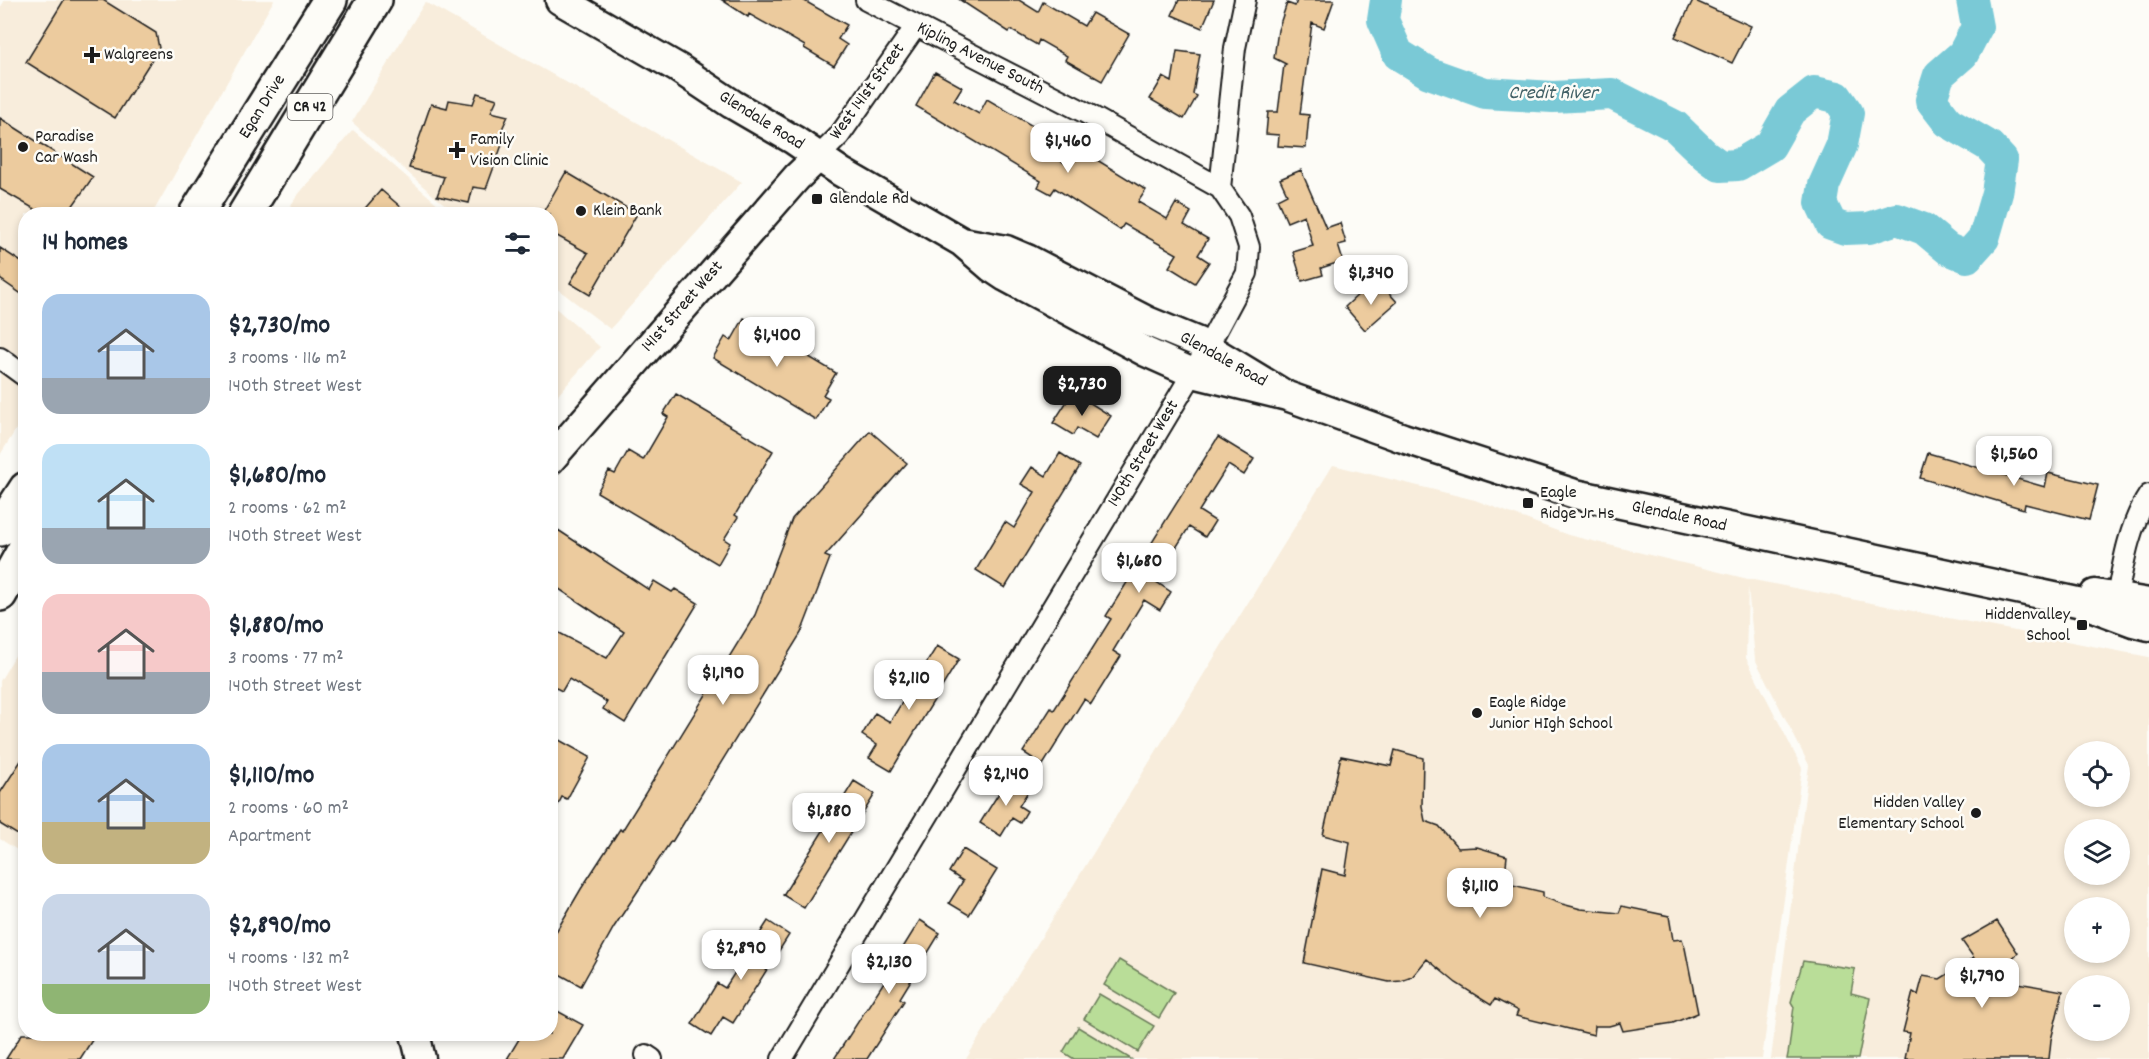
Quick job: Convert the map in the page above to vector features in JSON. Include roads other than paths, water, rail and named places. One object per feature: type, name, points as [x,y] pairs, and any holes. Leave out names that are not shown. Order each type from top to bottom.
[{"type":"highway","name":"Egan Drive","points":[[200,207],[330,0]]},
{"type":"highway","name":"CR 42","points":[[249,207],[375,0]]},
{"type":"highway","points":[[207,207],[242,139]]},
{"type":"highway","points":[[0,529],[18,501]]},
{"type":"highway","points":[[0,594],[18,561]]},
{"type":"highway","points":[[0,611],[18,583]]},
{"type":"main road","name":"Glendale Road","points":[[560,0],[678,68],[818,157],[962,242],[1006,277],[1146,352],[1193,373],[1287,396],[1403,438],[1575,494],[2082,603],[2149,626]]},
{"type":"main road","name":"141st Street West","points":[[558,451],[797,177],[818,157]]},
{"type":"main road","name":"Glendale Road","points":[[962,242],[1006,250],[1027,259],[1147,321],[1207,348],[1287,396]]},
{"type":"main road","name":"Glendale Road","points":[[2082,603],[2095,594],[2116,604],[2149,603]]},
{"type":"main road","points":[[417,1041],[421,1059]]},
{"type":"street","name":"Kipling Avenue South","points":[[866,0],[1084,112],[1220,188]]},
{"type":"street","points":[[1220,188],[1234,48],[1245,0]]},
{"type":"street","name":"West 141st Street","points":[[818,157],[839,136],[916,26]]},
{"type":"street","name":"140th Street West","points":[[782,1059],[1193,373],[1247,273],[1249,247],[1239,216],[1220,188]]},
{"type":"street","points":[[0,358],[18,370]]},
{"type":"street","points":[[2116,604],[2138,512],[2149,495]]},
{"type":"waterway","name":"Credit River","points":[[1386,0],[1383,20],[1398,54],[1429,73],[1485,93],[1553,97],[1612,94],[1675,126],[1720,166],[1738,165],[1770,146],[1790,111],[1814,92],[1837,97],[1848,113],[1842,145],[1824,185],[1821,203],[1831,224],[1845,229],[1869,228],[1897,219],[1924,229],[1948,249],[1967,257],[1984,238],[1997,193],[2002,160],[1989,146],[1948,122],[1931,100],[1939,75],[1963,54],[1977,27],[1972,0]]},
{"type":"place","name":"Walgreens","points":[[92,55]]},
{"type":"place","name":"Paradise Car Wash","points":[[23,147]]},
{"type":"place","name":"Family Vision Clinic","points":[[457,150]]},
{"type":"place","name":"Glendale Rd","points":[[817,199]]},
{"type":"place","name":"Klein Bank","points":[[581,211]]},
{"type":"place","name":"Eagle Ridge Jr Hs","points":[[1528,503]]},
{"type":"place","name":"Hiddenvalley School","points":[[2082,625]]},
{"type":"place","name":"Eagle Ridge Junior HIgh School","points":[[1477,713]]},
{"type":"place","name":"Hidden Valley Elementary School","points":[[1976,813]]}]
